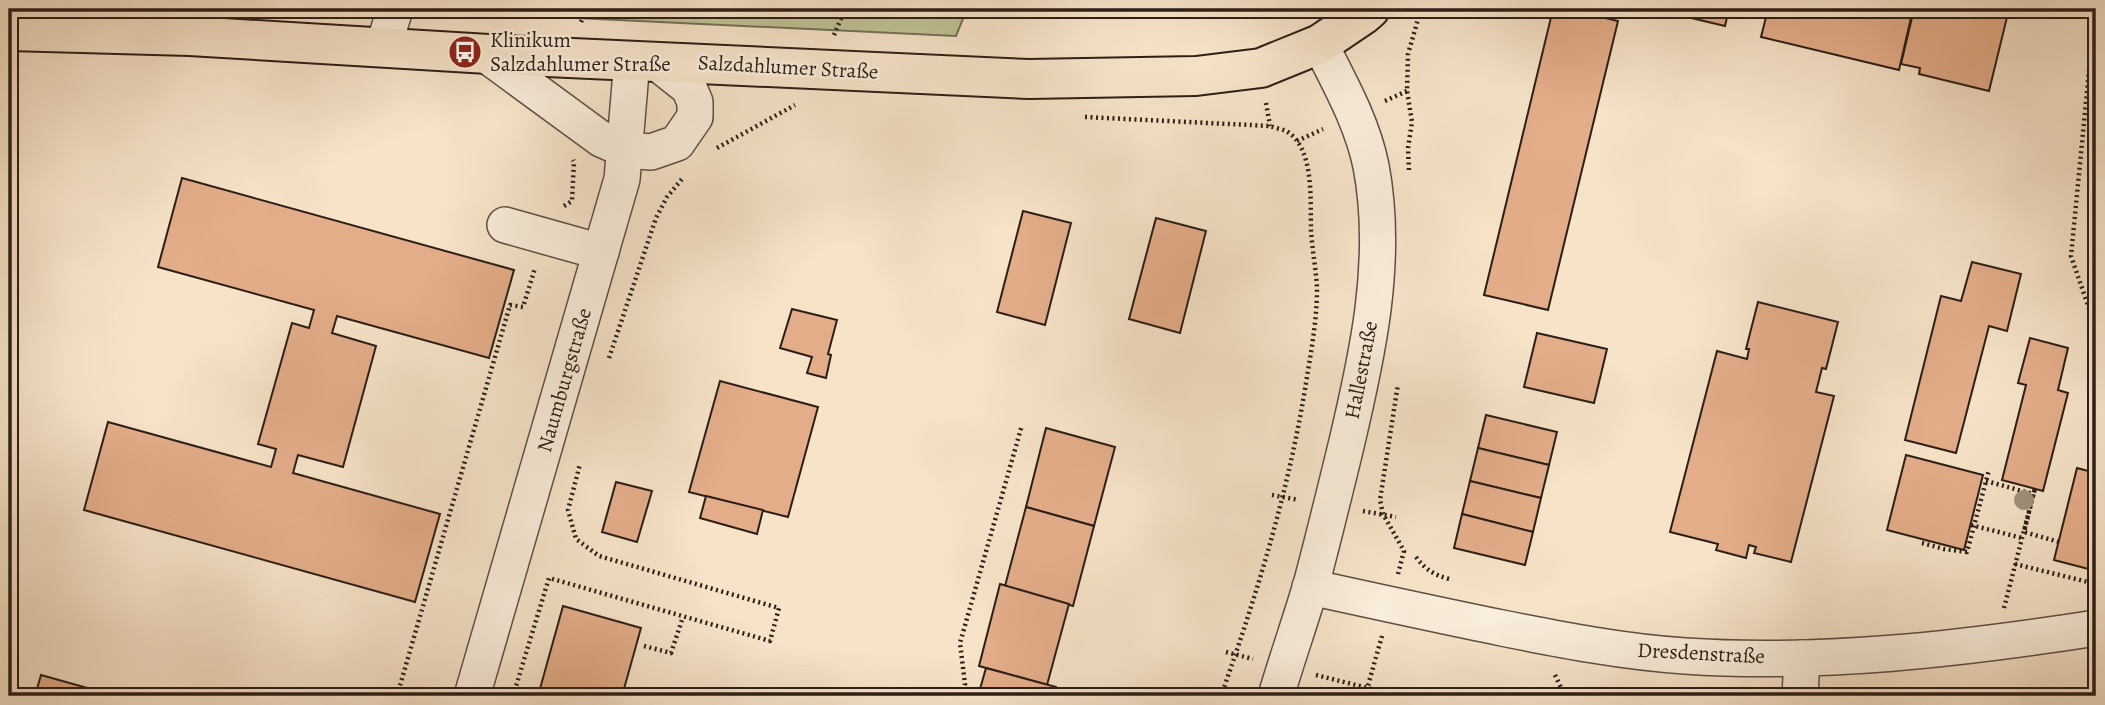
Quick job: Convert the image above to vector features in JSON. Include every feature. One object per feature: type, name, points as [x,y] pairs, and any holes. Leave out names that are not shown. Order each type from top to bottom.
[{"type":"main road","name":"Salzdahlumer Straße","points":[[96,9],[190,36]]},
{"type":"main road","name":"Salzdahlumer Straße","points":[[9,31],[190,36],[485,54],[1029,79],[1196,76],[1261,68],[1320,44],[1370,9]]},
{"type":"street","points":[[383,48],[395,9]]},
{"type":"street","name":"Hallestraße","points":[[1276,696],[1310,587],[1356,405],[1370,335],[1376,285],[1377,236],[1371,168],[1363,133],[1320,44]]},
{"type":"street","points":[[485,54],[601,139],[626,150],[650,152],[677,143],[695,117],[695,102],[689,88],[643,61]]},
{"type":"street","name":"Naumburgstraße","points":[[472,696],[622,178],[643,61]]},
{"type":"street","points":[[505,225],[601,252]]},
{"type":"street","name":"Dresdenstraße","points":[[1310,587],[1575,642],[1685,656],[1861,656],[2030,638],[2096,628]]},
{"type":"street","points":[[1800,696],[1802,658]]},
{"type":"path","points":[[829,45],[845,9]]},
{"type":"path","points":[[1411,9],[1420,11],[1408,54],[1407,91],[1412,122]]},
{"type":"path","points":[[2095,9],[2071,256],[2096,329]]},
{"type":"path","points":[[706,154],[795,105]]},
{"type":"path","points":[[1221,696],[1259,583],[1283,497],[1299,422],[1317,288],[1312,248],[1309,170],[1297,141],[1286,131],[1270,126],[1247,125]]},
{"type":"path","points":[[397,696],[510,305],[523,307],[551,214],[572,201],[574,162],[566,152]]},
{"type":"path","points":[[605,369],[656,218],[667,197],[682,178]]},
{"type":"path","points":[[962,696],[965,684],[960,643],[1022,425]]},
{"type":"path","points":[[513,696],[549,578],[770,641],[779,608],[599,556],[576,538],[568,510],[580,464]]},
{"type":"path","points":[[1922,543],[1967,552],[1972,525],[1989,470]]},
{"type":"path","points":[[1986,481],[2033,494],[2003,610]]},
{"type":"path","points":[[1272,495],[1283,497]]},
{"type":"path","points":[[1365,696],[1404,551],[1383,514],[1396,517]]},
{"type":"path","points":[[1972,525],[2059,542]]},
{"type":"path","points":[[1416,557],[1424,568],[1452,579]]},
{"type":"path","points":[[2015,564],[2096,584]]},
{"type":"path","points":[[645,646],[671,653],[682,617]]},
{"type":"path","points":[[1555,675],[1565,696]]},
{"type":"green space","points":[[328,9],[967,9],[956,36],[448,12]]},
{"type":"building","points":[[1553,9],[1568,9],[1618,21],[1548,310],[1484,295]]},
{"type":"building","points":[[1667,9],[1729,9],[1725,26],[1666,12]]},
{"type":"building","points":[[1768,9],[1913,9],[1899,70],[1761,37]]},
{"type":"building","points":[[1914,9],[2009,9],[1989,91],[1919,74],[1920,68],[1901,64]]},
{"type":"building","points":[[182,178],[514,270],[489,358],[337,316],[332,333],[376,346],[343,467],[298,455],[293,473],[440,514],[415,602],[84,510],[108,422],[271,467],[276,449],[258,444],[292,323],[309,328],[314,310],[158,267]]},
{"type":"building","points":[[1023,211],[1071,223],[1045,325],[997,312]]},
{"type":"building","points":[[1156,218],[1206,231],[1180,333],[1129,319]]},
{"type":"building","points":[[1972,262],[2021,274],[2007,331],[1989,326],[1956,453],[1905,440],[1941,296],[1961,301]]},
{"type":"building","points":[[1758,302],[1838,322],[1826,369],[1822,368],[1816,392],[1834,396],[1791,562],[1754,553],[1756,547],[1749,545],[1746,558],[1716,550],[1718,544],[1670,532],[1717,351],[1747,359],[1749,349],[1746,349]]},
{"type":"building","points":[[792,309],[837,320],[828,354],[831,355],[826,378],[807,373],[812,357],[780,348]]},
{"type":"building","points":[[1537,333],[1607,349],[1594,403],[1524,387]]},
{"type":"building","points":[[2030,338],[2068,348],[2058,390],[2068,393],[2043,491],[2002,480],[2026,385],[2018,383]]},
{"type":"building","points":[[720,381],[818,407],[788,517],[689,492]]},
{"type":"building","points":[[1486,415],[1557,432],[1549,465],[1478,448]]},
{"type":"building","points":[[1046,428],[1115,447],[1094,526],[1026,507]]},
{"type":"building","points":[[1478,448],[1549,465],[1541,498],[1470,481]]},
{"type":"building","points":[[1906,455],[1983,475],[1964,550],[1887,530]]},
{"type":"building","points":[[2077,468],[2096,473],[2096,571],[2054,560]]},
{"type":"building","points":[[1470,481],[1541,498],[1533,532],[1462,514]]},
{"type":"building","points":[[616,482],[652,491],[637,542],[602,532]]},
{"type":"building","points":[[706,496],[763,510],[757,534],[700,518]]},
{"type":"building","points":[[1026,507],[1094,526],[1073,606],[1005,586]]},
{"type":"building","points":[[1462,514],[1533,532],[1525,565],[1454,548]]},
{"type":"building","points":[[1000,584],[1069,604],[1047,685],[979,666]]},
{"type":"building","points":[[563,606],[641,628],[622,696],[538,696]]},
{"type":"building","points":[[986,668],[1056,687],[1054,696],[978,696]]},
{"type":"building","points":[[41,675],[116,696],[35,696]]},
{"type":"place","name":"Klinikum Salzdahlumer Straße","points":[[465,52]]}]
